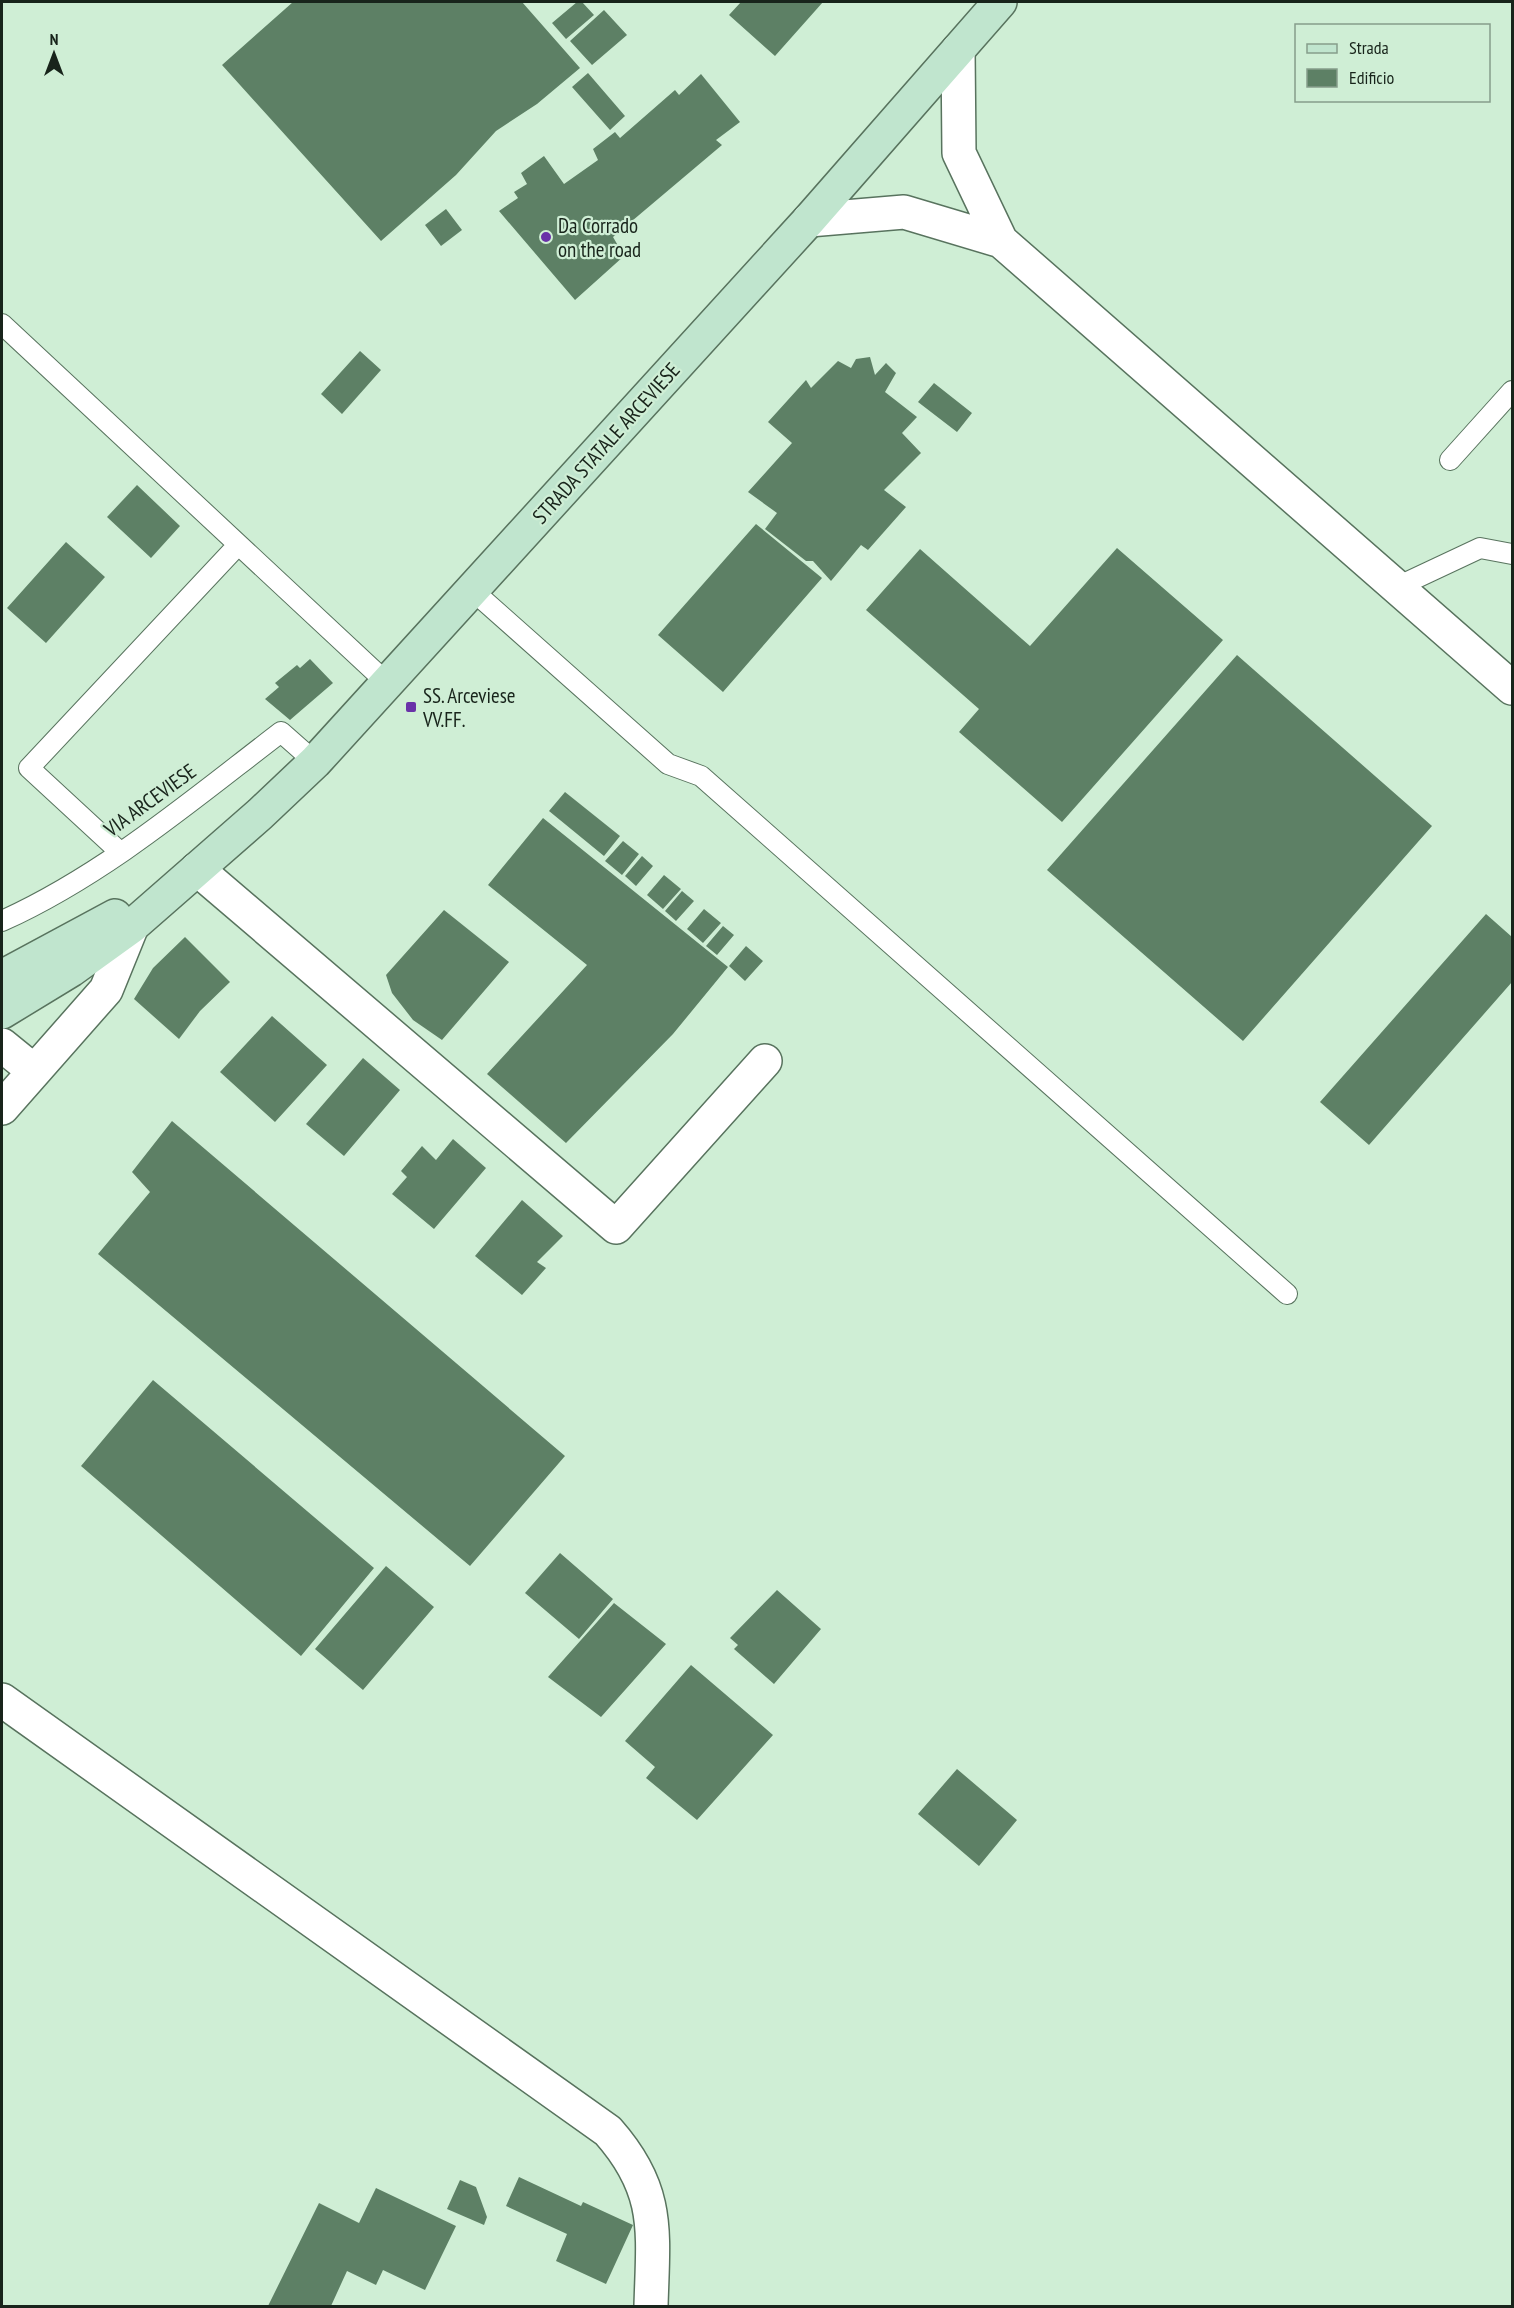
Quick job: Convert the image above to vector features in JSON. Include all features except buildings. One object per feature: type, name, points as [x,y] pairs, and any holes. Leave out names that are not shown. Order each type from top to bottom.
[{"type":"main road","name":"STRADA STATALE ARCEVIESE","points":[[197,868],[315,762],[809,220],[1000,2]]},
{"type":"main road","points":[[2,1012],[71,970],[132,926],[197,868]]},
{"type":"main road","points":[[2,977],[39,959],[197,868]]},
{"type":"street","points":[[958,50],[959,153],[1001,241],[1512,688]]},
{"type":"street","points":[[809,220],[904,212],[1001,241]]},
{"type":"street","points":[[197,868],[616,1227],[765,1061]]},
{"type":"street","points":[[2,1108],[106,990],[132,926]]},
{"type":"street","points":[[2,1045],[34,1071]]},
{"type":"street","points":[[2,1700],[608,2131],[627,2153],[648,2196],[653,2224],[651,2307]]},
{"type":"lane","points":[[2,324],[387,683]]},
{"type":"lane","points":[[1450,460],[1512,391]]},
{"type":"lane","points":[[120,852],[29,768],[238,544]]},
{"type":"lane","points":[[1398,587],[1480,548],[1512,554]]},
{"type":"lane","points":[[472,590],[668,764],[701,776],[1287,1294]]},
{"type":"lane","name":"VIA ARCEVIESE","points":[[2,921],[120,852],[281,732],[315,762]]},
{"type":"place","name":"Da Corrado on the road","points":[[546,237]]},
{"type":"place","name":"SS. Arceviese VV.FF.","points":[[411,707]]}]
